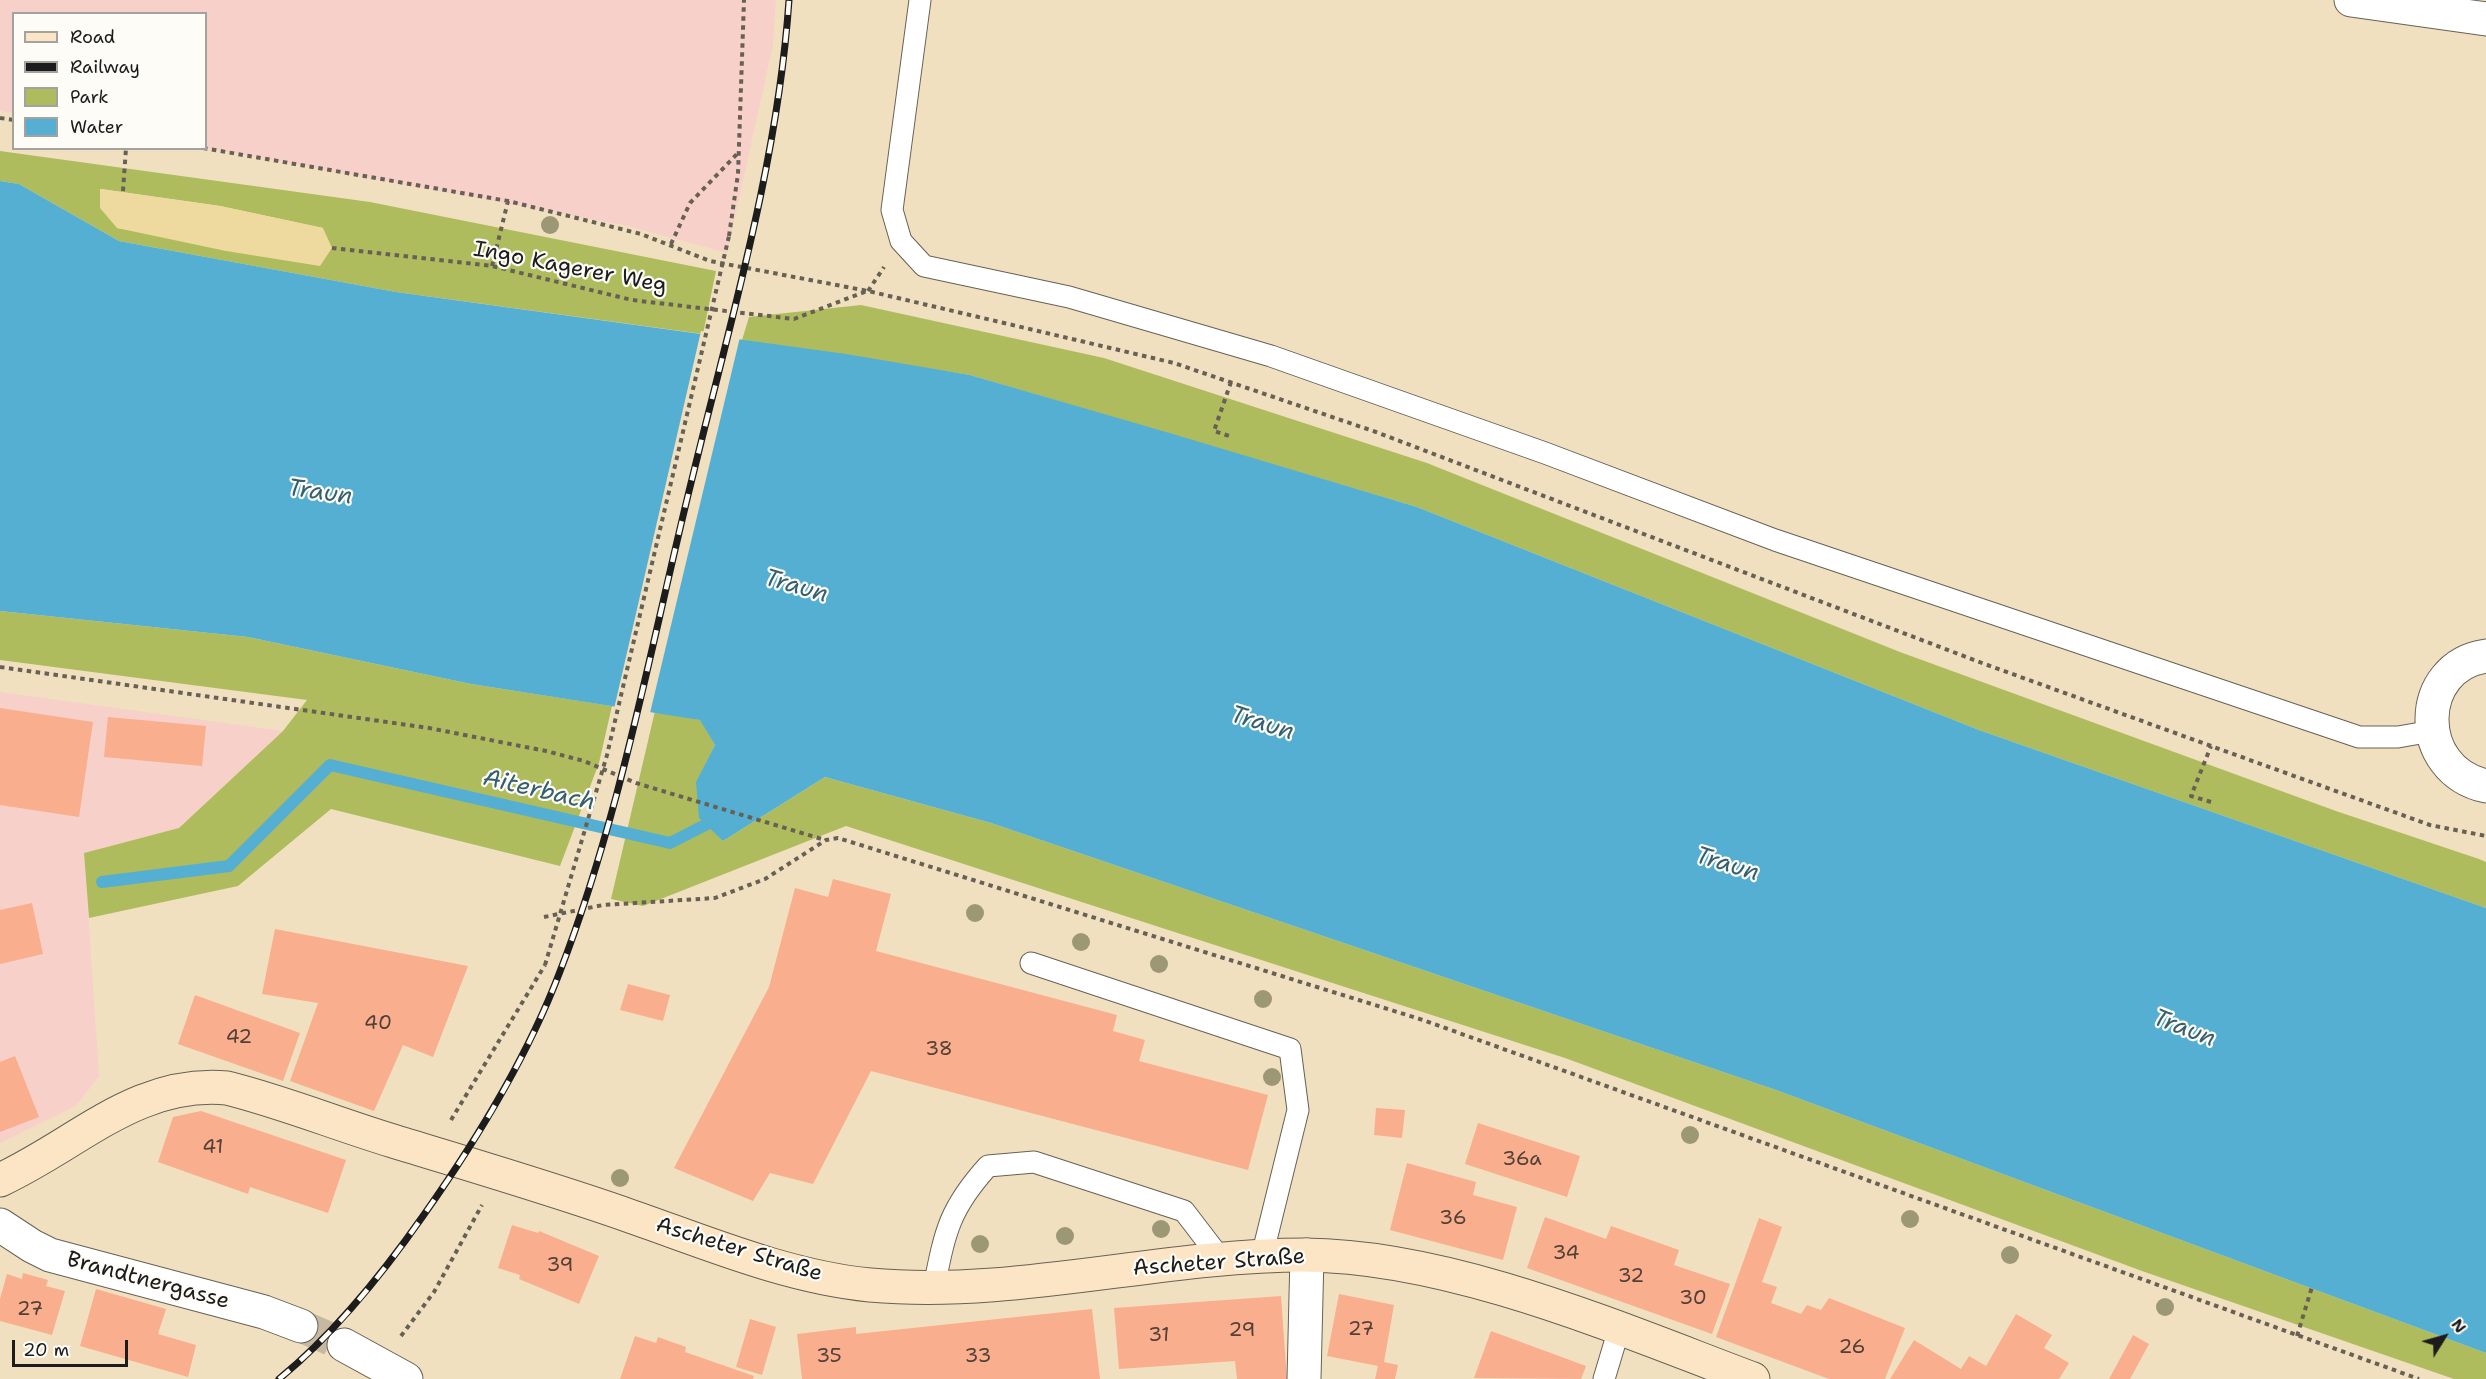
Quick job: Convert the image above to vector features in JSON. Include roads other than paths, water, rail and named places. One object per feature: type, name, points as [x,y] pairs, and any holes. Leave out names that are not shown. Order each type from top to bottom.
[{"type":"main road","name":"Ascheter Straße","points":[[0,1180],[33,1164],[109,1118],[153,1096],[180,1088],[209,1086],[243,1092],[760,1260],[868,1285],[934,1287],[1009,1283],[1220,1258],[1307,1255],[1368,1260],[1438,1272],[1560,1308],[1753,1379]]},
{"type":"street","points":[[2351,0],[2486,19]]},
{"type":"street","points":[[2486,656],[2477,657],[2456,668],[2441,686],[2433,707],[2432,730],[2438,752],[2453,771],[2472,783],[2486,786]]},
{"type":"street","name":"Brandtnergasse","points":[[0,1225],[50,1255],[264,1312],[300,1326]]},
{"type":"street","points":[[1304,1379],[1307,1255]]},
{"type":"street","points":[[344,1345],[393,1372]]},
{"type":"lane","points":[[920,0],[892,210],[901,242],[924,266],[1070,297],[1271,356],[1545,453],[1774,540],[2359,737],[2398,737],[2432,730]]},
{"type":"lane","points":[[1031,963],[1290,1049],[1298,1110],[1262,1257]]},
{"type":"lane","points":[[934,1287],[945,1231],[964,1193],[988,1166],[1034,1162],[1184,1211],[1220,1258]]},
{"type":"lane","points":[[1604,1379],[1619,1329]]},
{"type":"water","name":"Traun","points":[[0,181],[19,184],[119,241],[396,292],[846,354],[970,375],[1166,432],[1417,507],[1979,730],[2486,908],[2486,1353],[1776,1090],[991,823],[825,777],[723,841],[699,818],[696,782],[715,745],[700,720],[471,684],[248,637],[0,611]]},
{"type":"waterway","name":"Aiterbach","points":[[102,882],[229,866],[330,765],[670,843],[721,817]]},
{"type":"tunnel","points":[[301,1326],[344,1345]]},
{"type":"railway","points":[[279,1379],[319,1343],[356,1303],[391,1260],[443,1188],[481,1129],[515,1069],[559,974],[581,914],[618,791],[751,241],[775,121],[789,0]]}]
